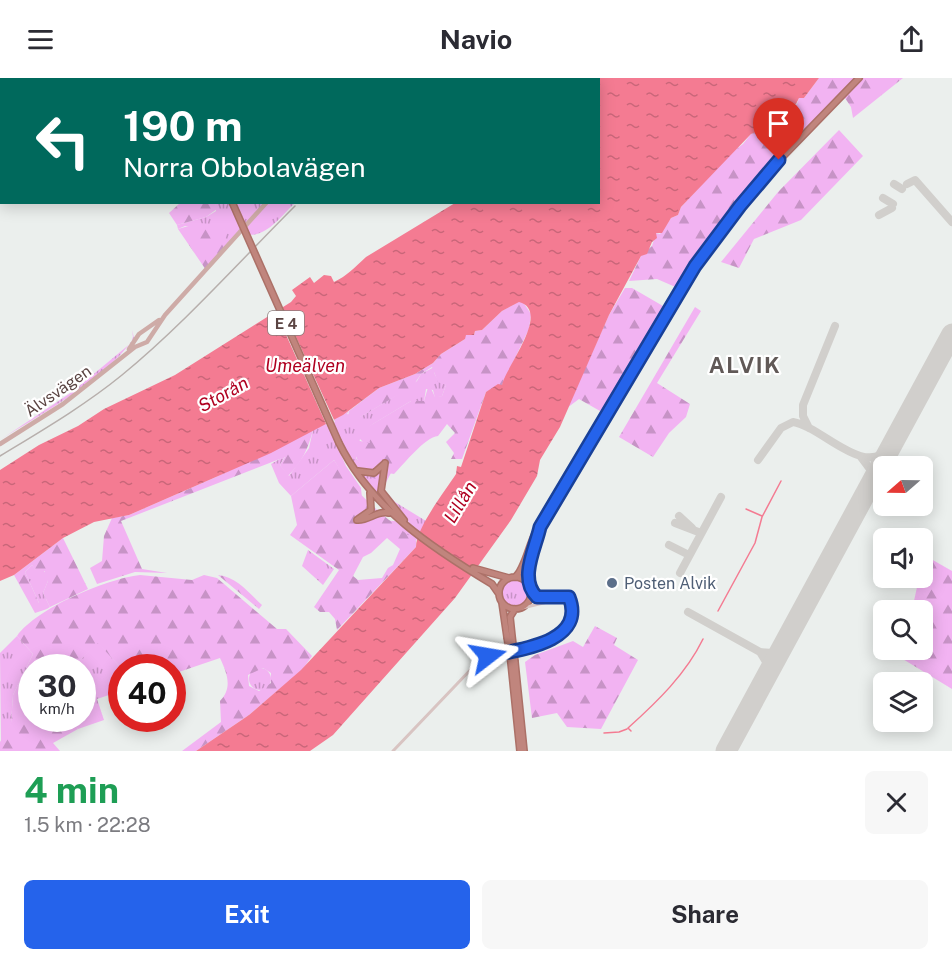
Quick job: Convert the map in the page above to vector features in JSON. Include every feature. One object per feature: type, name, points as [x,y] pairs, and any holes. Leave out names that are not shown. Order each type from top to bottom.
[{"type":"highway","points":[[522,751],[513,662],[499,594],[503,583],[521,573],[528,547],[695,266],[764,176],[859,78]]},
{"type":"highway","name":"E 4","points":[[234,204],[354,471],[369,492],[391,513],[481,575],[494,585],[499,594]]},
{"type":"highway","name":"E 4","points":[[341,443],[358,471],[383,503],[406,523]]},
{"type":"highway","points":[[358,471],[374,473],[385,463],[381,490],[406,523]]},
{"type":"highway","points":[[369,492],[371,510],[357,520],[364,520],[381,512],[391,513]]},
{"type":"highway","points":[[501,602],[515,609],[522,608],[529,602],[530,558],[540,527]]},
{"type":"highway","name":"E 4","points":[[481,575],[525,580],[530,588]]},
{"type":"highway","points":[[509,636],[510,617],[515,609]]},
{"type":"main road","points":[[145,331],[149,338],[165,315],[264,204]]},
{"type":"main road","points":[[143,343],[138,336],[165,315]]},
{"type":"main road","name":"Älvsvägen","points":[[127,354],[138,336]]},
{"type":"main road","name":"Älvsvägen","points":[[0,444],[63,404],[149,338]]},
{"type":"street","points":[[530,588],[540,597],[569,597]]},
{"type":"street","points":[[522,608],[569,597]]},
{"type":"street","points":[[393,751],[477,664],[488,656],[541,644],[558,637],[566,629],[573,615],[569,597]]},
{"type":"green space","points":[[819,78],[903,78],[853,118],[851,107],[843,95],[764,176],[680,289],[657,279],[629,281],[641,256],[652,246],[656,233],[660,234],[671,218],[678,215],[681,207],[731,153],[751,134],[769,127],[797,104],[799,98],[804,98]]},
{"type":"green space","points":[[839,130],[863,156],[801,220],[754,239],[739,268],[721,262],[778,192]]},
{"type":"green space","points":[[179,204],[215,204],[217,209],[206,217],[177,225],[169,213]]},
{"type":"green space","points":[[215,204],[294,204],[277,222],[263,232],[248,235],[239,232],[225,248],[225,230],[185,226],[178,229],[177,225],[206,217],[216,211]]},
{"type":"green space","points":[[199,223],[219,226],[225,230],[225,248],[206,270],[178,229]]},
{"type":"green space","points":[[625,288],[632,288],[663,306],[603,409],[600,411],[579,399],[567,408],[609,315]]},
{"type":"green space","points":[[518,302],[523,302],[531,314],[529,329],[502,385],[486,392],[462,459],[451,459],[454,453],[446,442],[455,433],[447,424],[438,436],[421,446],[394,474],[382,472],[376,480],[371,477],[360,465],[355,455],[352,444],[355,440],[370,443],[366,428],[411,401],[424,401],[429,384],[435,397],[442,396],[446,385],[438,382],[432,367],[421,374],[413,386],[357,419],[348,416],[349,411],[379,388],[415,374],[433,363],[441,354],[465,339],[465,335],[474,335],[475,331],[482,330],[502,311]]},
{"type":"green space","points":[[695,307],[701,311],[657,383],[690,404],[686,417],[669,433],[653,457],[619,437]]},
{"type":"green space","points":[[128,346],[90,382],[0,440],[72,392]]},
{"type":"green space","points":[[434,367],[436,376],[446,385],[442,396],[435,398],[433,390],[426,389],[424,401],[411,401],[373,424],[369,427],[371,443],[365,444],[360,439],[356,458],[370,476],[385,471],[391,473],[383,488],[395,502],[426,521],[419,535],[407,526],[409,522],[383,503],[363,479],[330,422],[349,411],[347,414],[360,417],[389,400],[417,381],[421,374]]},
{"type":"green space","points":[[327,423],[346,466],[361,488],[363,509],[376,520],[395,521],[418,537],[416,541],[371,523],[334,460],[291,496],[279,483],[271,464],[285,456],[280,465],[289,476],[309,448],[313,430]]},
{"type":"green space","points":[[313,430],[304,455],[288,476],[280,465],[285,457],[121,521],[142,569],[167,573],[135,572],[97,584],[90,568],[102,561],[104,536],[112,518],[129,515],[216,477]]},
{"type":"green space","points":[[334,460],[361,494],[416,541],[416,547],[337,630],[335,619],[329,612],[320,612],[314,607],[339,570],[290,535],[297,525],[291,496]],"holes":[[[387,538],[400,549],[393,565],[388,568],[382,578],[358,580],[353,576],[363,557],[371,553]]]},
{"type":"green space","points":[[63,538],[88,589],[50,607],[43,593],[48,581],[41,577],[45,571],[37,572],[32,565],[25,572],[39,603],[43,602],[47,609],[35,613],[14,575]]},
{"type":"green space","points":[[308,550],[334,569],[323,585],[302,566]]},
{"type":"green space","points":[[933,560],[952,571],[952,689],[933,677],[933,672],[924,672],[904,660],[933,660],[933,600],[914,600],[917,588],[933,588]]},
{"type":"green space","points":[[32,565],[36,570],[44,571],[48,581],[43,593],[50,607],[47,609],[39,603],[25,572]]},
{"type":"green space","points":[[140,575],[192,580],[204,575],[217,578],[277,629],[286,629],[312,656],[302,670],[249,715],[196,751],[182,751],[221,722],[220,701],[228,686],[228,680],[220,658],[186,670],[186,654],[108,654],[98,643],[87,654],[33,654],[17,636],[40,615],[56,605],[109,582]],"holes":[[[263,668],[271,673],[271,683],[259,691],[249,686],[248,675]]]},
{"type":"green space","points":[[218,575],[225,576],[242,586],[262,605],[259,609]]},
{"type":"green space","points":[[514,579],[524,583],[528,593],[524,603],[514,607],[504,603],[500,593],[504,583]]},
{"type":"green space","points":[[595,626],[617,638],[614,645],[638,660],[601,729],[567,727],[557,713],[532,718],[525,662],[535,655],[573,641],[583,647]]},
{"type":"green space","points":[[17,636],[33,654],[18,654],[18,685],[13,695],[11,724],[1,742],[0,653]]},
{"type":"green space","points":[[98,642],[109,654],[108,695],[97,699],[104,720],[96,723],[96,654],[86,654]]},
{"type":"green space","points":[[256,668],[264,668],[271,675],[271,683],[264,690],[256,690],[249,683],[249,675]]},
{"type":"green space","points":[[18,685],[18,732],[73,732],[53,743],[60,751],[0,751],[0,742],[11,723],[13,695]]},
{"type":"water","name":"Umeälven","points":[[600,78],[819,78],[804,98],[799,98],[796,104],[769,127],[751,134],[681,207],[678,215],[671,218],[662,233],[656,233],[657,238],[652,242],[647,254],[641,256],[609,315],[560,427],[540,460],[537,476],[511,520],[455,598],[333,735],[310,751],[196,751],[249,715],[301,670],[416,547],[417,539],[426,520],[456,474],[457,466],[461,467],[486,392],[498,384],[502,385],[524,340],[531,316],[528,307],[519,302],[502,311],[482,330],[475,331],[474,335],[466,335],[465,339],[441,354],[433,363],[415,374],[379,388],[343,415],[271,453],[129,515],[94,522],[63,538],[14,575],[0,581],[0,470],[39,445],[78,426],[104,409],[175,375],[291,302],[296,296],[292,290],[310,277],[314,283],[324,275],[331,276],[334,282],[366,257],[453,204],[600,204]]},
{"type":"pier","points":[[281,304],[335,422],[327,426],[274,308]]},
{"type":"waterway","points":[[718,611],[755,543],[762,517],[781,481]]},
{"type":"waterway","points":[[746,509],[762,516]]},
{"type":"waterway","points":[[631,731],[628,728],[660,698],[679,676],[703,639]]},
{"type":"waterway","points":[[604,733],[627,729]]},
{"type":"taxiway","points":[[907,184],[915,180],[952,222]]},
{"type":"taxiway","points":[[894,184],[902,189]]},
{"type":"taxiway","points":[[883,198],[893,204]]},
{"type":"taxiway","points":[[879,215],[892,208]]},
{"type":"taxiway","points":[[809,428],[803,416],[803,405],[835,326]]},
{"type":"taxiway","points":[[758,460],[781,428],[793,422],[817,432],[855,454],[868,457],[879,456],[890,448]]},
{"type":"taxiway","points":[[861,457],[870,469],[871,485]]},
{"type":"taxiway","points":[[680,573],[721,497]]},
{"type":"taxiway","points":[[679,516],[692,528]]},
{"type":"taxiway","points":[[675,523],[701,533]]},
{"type":"taxiway","points":[[669,545],[689,555]]},
{"type":"taxiway","points":[[688,612],[760,652],[773,653],[785,643]]},
{"type":"taxiway","points":[[760,652],[768,665],[765,680]]},
{"type":"runway","points":[[726,751],[952,334]]},
{"type":"railway","points":[[0,456],[78,408],[122,375],[189,314],[295,206]]},
{"type":"place","name":"Posten Alvik","points":[[612,583]]},
{"type":"district","name":"ALVIK","points":[[745,365]]},
{"type":"route","points":[[488,656],[550,641],[558,637],[568,626],[573,612],[569,597],[537,597],[529,585],[530,558],[540,527],[695,266],[740,206],[779,160]]},
{"type":"water label","name":"Storån","points":[[223,394]]},
{"type":"water label","name":"Lillån","points":[[460,502]]}]
